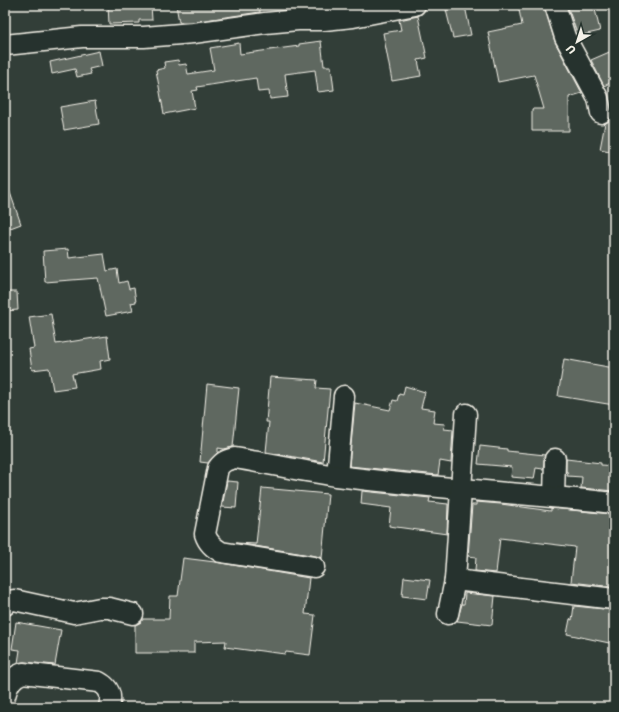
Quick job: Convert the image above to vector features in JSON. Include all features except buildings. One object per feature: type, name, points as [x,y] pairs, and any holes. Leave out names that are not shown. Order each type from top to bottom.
[{"type":"street","points":[[5,45],[82,37],[144,37],[193,33],[265,23],[354,18],[392,7],[415,5]]},
{"type":"street","points":[[555,5],[565,37],[598,98],[601,113]]},
{"type":"street","points":[[337,476],[344,396]]},
{"type":"street","points":[[448,614],[455,580],[466,414]]},
{"type":"street","points":[[314,567],[221,552],[213,548],[205,534],[218,468],[222,463],[226,460],[235,458],[337,476],[614,503]]},
{"type":"street","points":[[554,497],[555,459]]},
{"type":"street","points":[[455,580],[614,599]]},
{"type":"street","points":[[5,605],[8,601],[14,600],[74,613],[100,608],[109,608],[133,614]]},
{"type":"street","points":[[5,696],[11,680],[23,673],[99,682],[110,691],[111,698],[108,707]]}]
